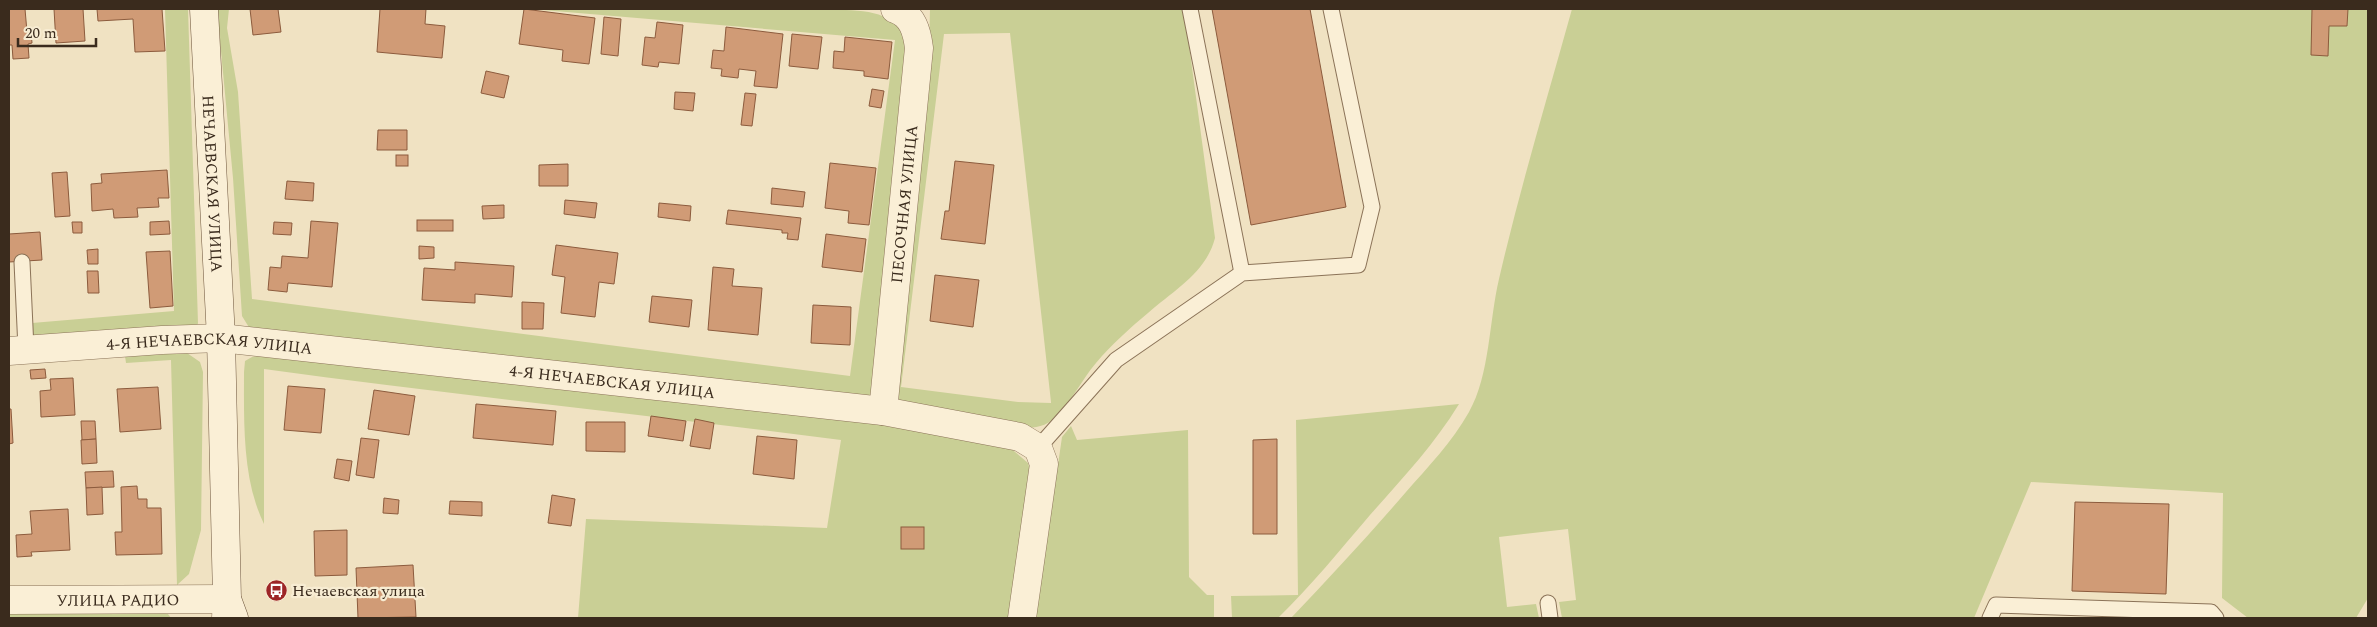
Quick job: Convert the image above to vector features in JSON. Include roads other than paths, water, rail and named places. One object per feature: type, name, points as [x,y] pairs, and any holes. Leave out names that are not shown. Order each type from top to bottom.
[{"type":"street","name":"НЕЧАЕВСКАЯ УЛИЦА","points":[[204,9],[221,338],[229,612]]},
{"type":"street","name":"ПЕСОЧНАЯ УЛИЦА","points":[[883,411],[919,48],[918,36],[909,17],[895,9]]},
{"type":"street","name":"4-Я НЕЧАЕВСКАЯ УЛИЦА","points":[[18,350],[221,338],[883,411],[987,429],[1020,437],[1038,448]]},
{"type":"street","points":[[1022,618],[1043,480],[1044,464],[1038,448]]},
{"type":"street","name":"УЛИЦА РАДИО","points":[[9,600],[229,612]]},
{"type":"lane","points":[[1190,9],[1242,273]]},
{"type":"lane","points":[[1038,448],[1116,360],[1242,273],[1358,265],[1372,207],[1331,9]]},
{"type":"lane","points":[[18,350],[22,262]]},
{"type":"lane","points":[[1990,618],[1996,606],[2211,612],[2216,618]]},
{"type":"place","name":"Нечаевская улица","points":[[276,590]]}]
